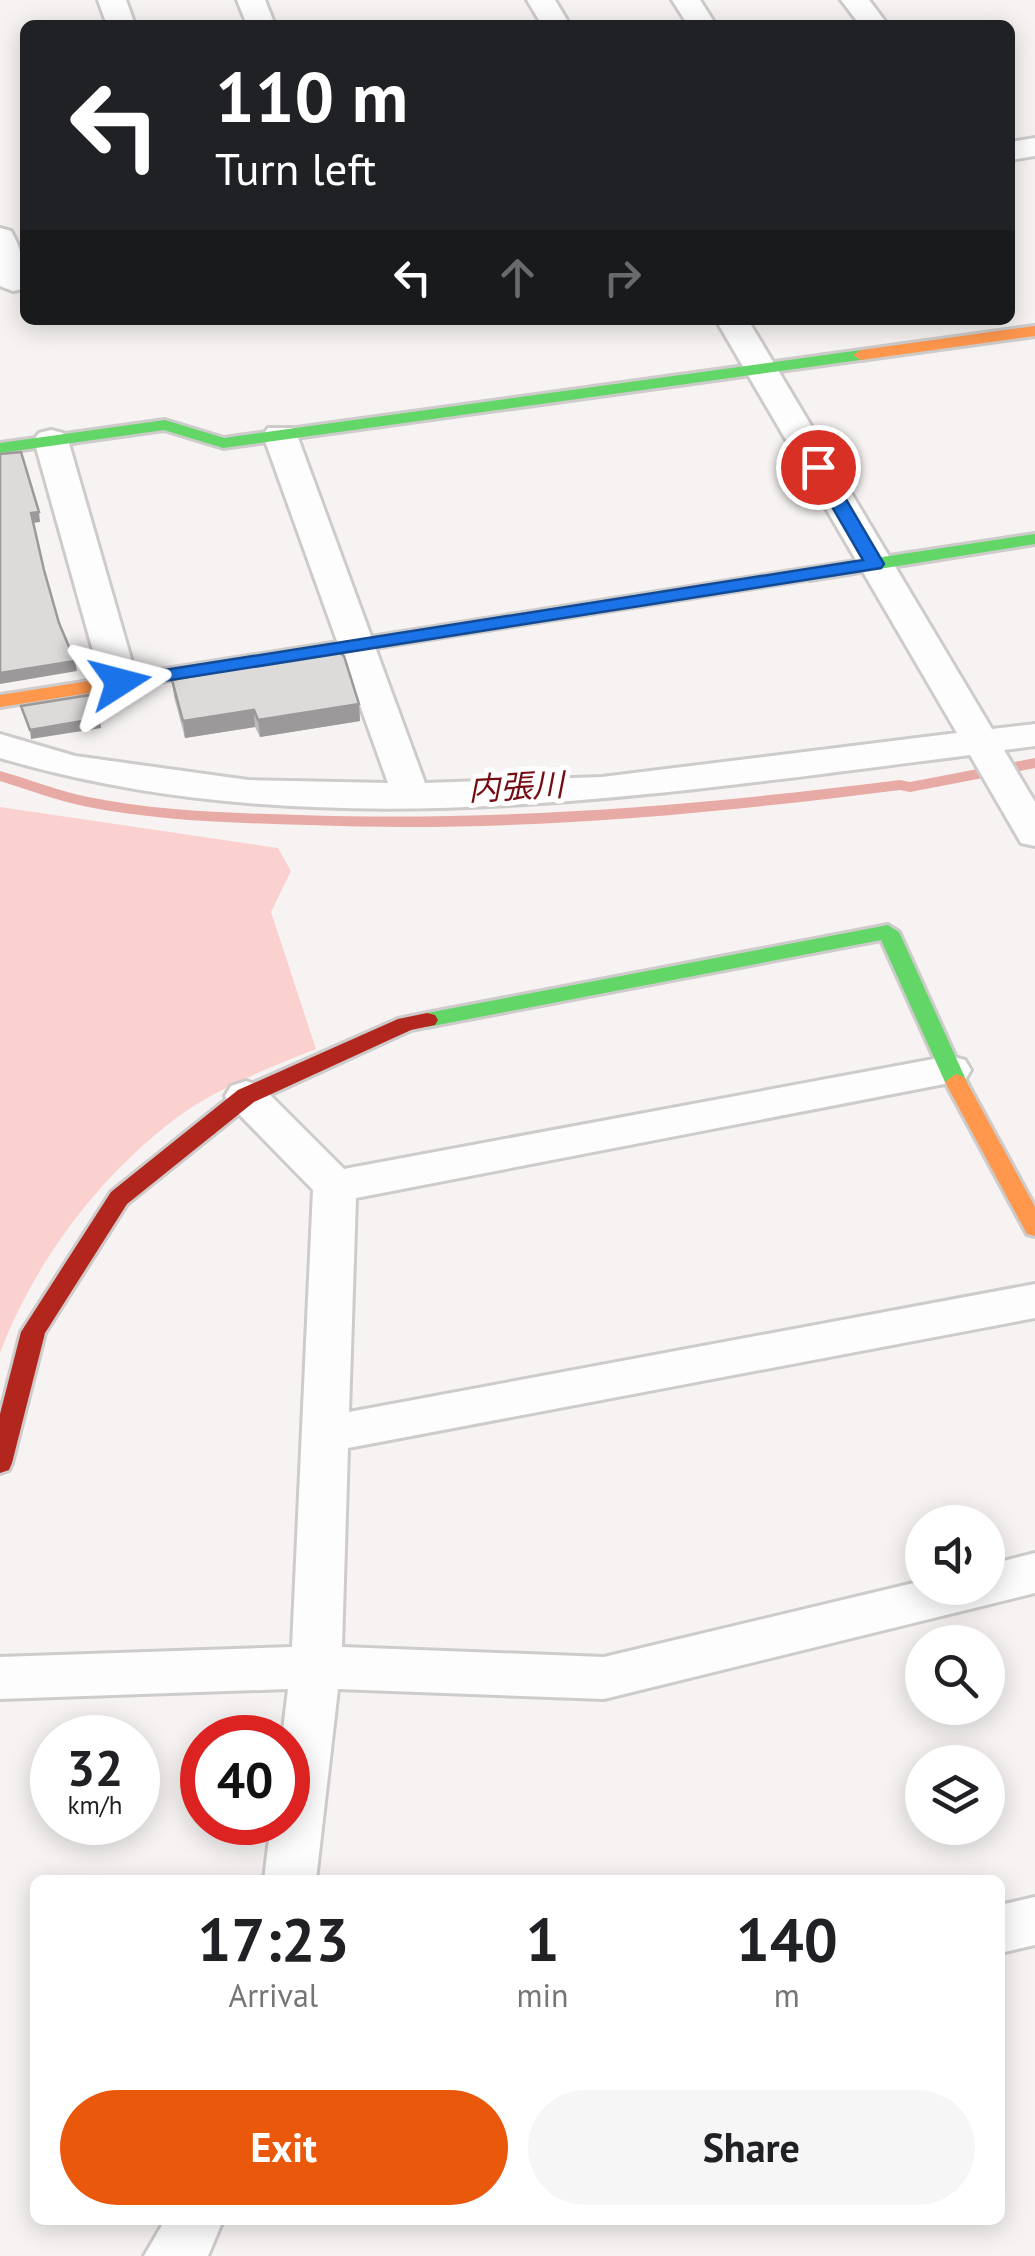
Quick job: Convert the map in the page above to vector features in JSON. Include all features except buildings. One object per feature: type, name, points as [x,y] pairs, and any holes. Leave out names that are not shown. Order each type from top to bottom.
[{"type":"street","points":[[855,0],[870,20]]},
{"type":"street","points":[[0,237],[13,282]]},
{"type":"street","points":[[735,325],[874,564],[1002,766],[1035,834]]},
{"type":"street","points":[[0,448],[165,424],[223,443],[1035,332]]},
{"type":"street","points":[[280,435],[411,795]]},
{"type":"street","points":[[51,440],[120,682]]},
{"type":"street","points":[[0,702],[1035,539]]},
{"type":"street","points":[[0,746],[72,767],[248,792],[411,795],[602,789],[1002,766],[1035,734]]},
{"type":"street","points":[[0,1463],[33,1332],[119,1198],[246,1096],[406,1024],[888,932],[950,1070],[1035,1228]]},
{"type":"street","points":[[336,1186],[950,1070]]},
{"type":"street","points":[[246,1096],[336,1186],[316,1667],[291,1875]]},
{"type":"street","points":[[328,1434],[1035,1301]]},
{"type":"street","points":[[1005,1581],[1035,1574]]},
{"type":"street","points":[[0,1678],[316,1667],[604,1678],[907,1605]]},
{"type":"street","points":[[1005,1928],[1035,1921]]},
{"type":"shaded area","points":[[0,807],[278,848],[291,871],[271,912],[316,1049],[200,1102],[139,1149],[90,1200],[48,1258],[0,1353]]},
{"type":"waterway","name":"内張川","points":[[0,776],[77,800],[179,814],[428,822],[586,817],[743,804],[900,785],[910,787],[1035,763]]},
{"type":"traffic: fast","points":[[0,448],[165,425],[223,443],[861,355]]},
{"type":"traffic: fast","points":[[810,574],[1035,539]]},
{"type":"traffic: fast","points":[[427,1020],[888,932],[956,1082]]},
{"type":"traffic: slow","points":[[861,355],[1035,331]]},
{"type":"traffic: slow","points":[[0,701],[810,574]]},
{"type":"traffic: slow","points":[[956,1082],[1035,1228]]},
{"type":"traffic: jam","points":[[0,1463],[33,1332],[119,1198],[246,1096],[406,1024],[427,1020]]},
{"type":"route","points":[[120,682],[874,564],[818,467]]}]
